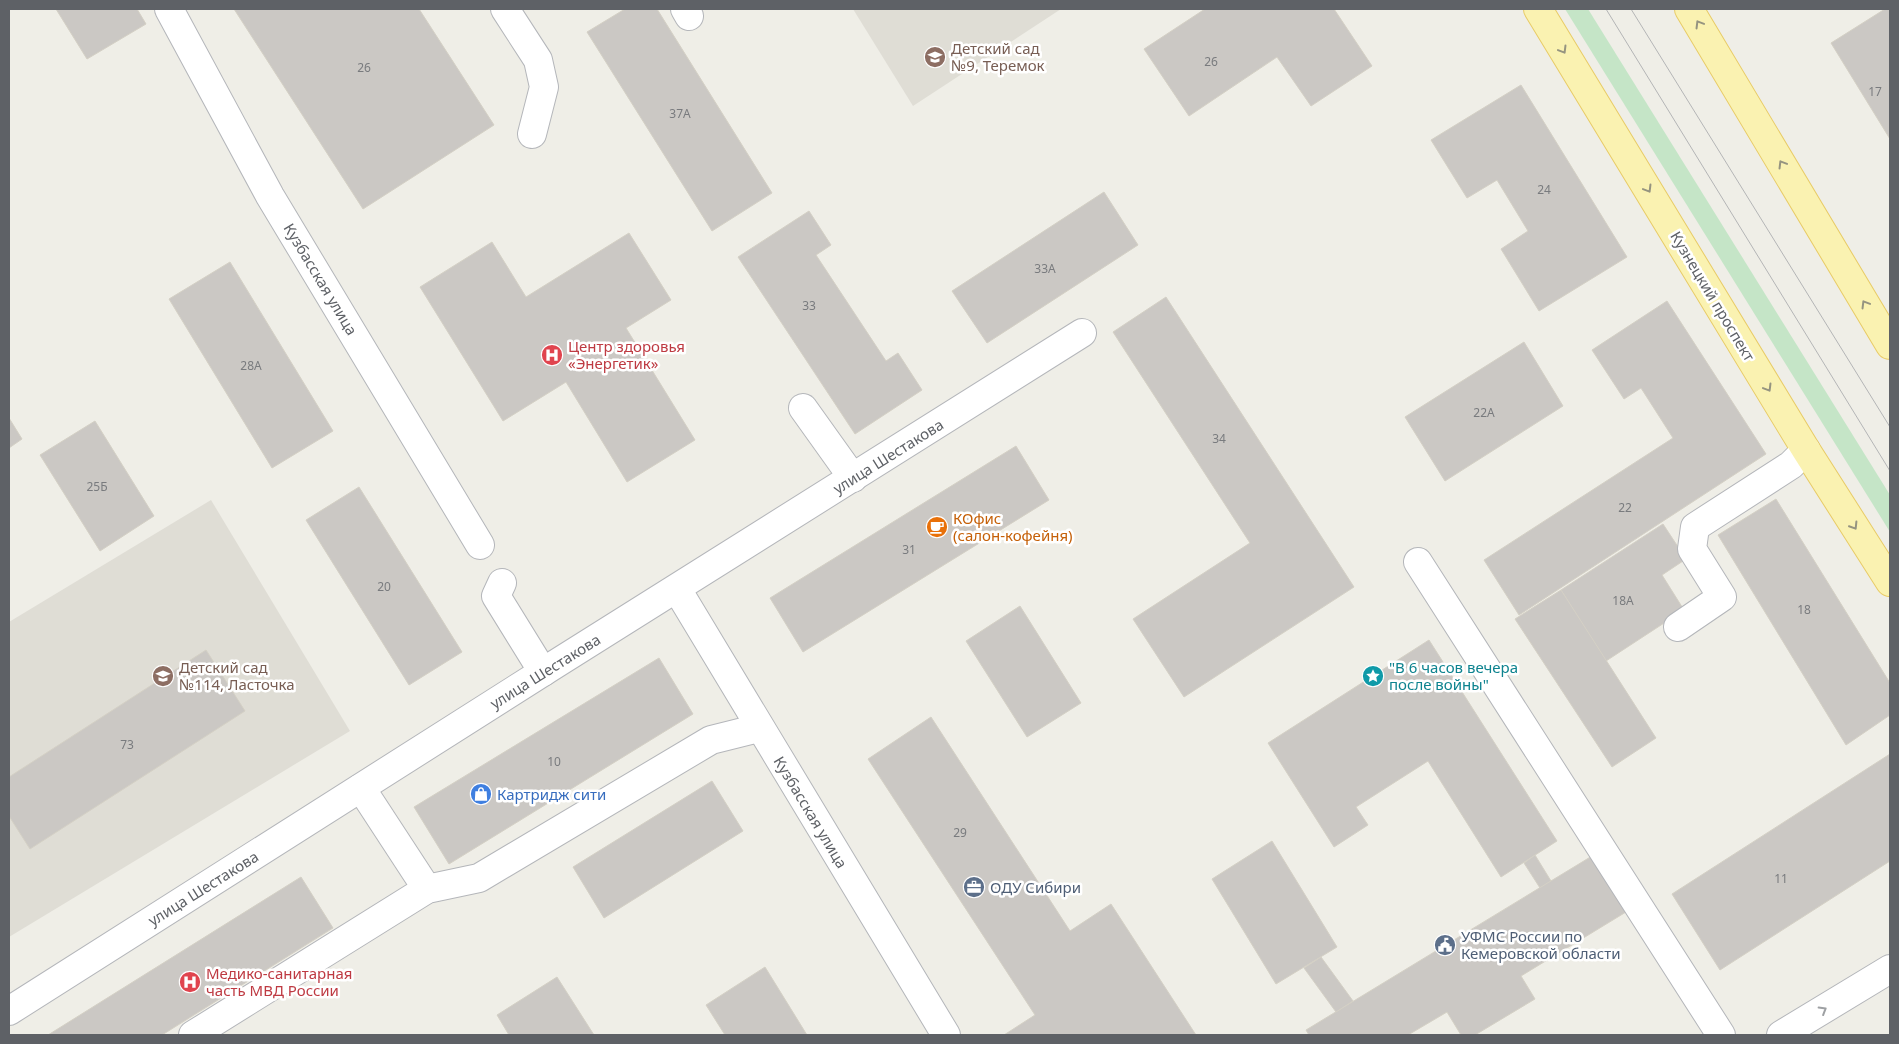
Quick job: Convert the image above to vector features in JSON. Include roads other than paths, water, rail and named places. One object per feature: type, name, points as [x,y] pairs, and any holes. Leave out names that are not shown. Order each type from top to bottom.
[{"type":"main road","name":"Кузнецкий проспект","points":[[1538,9],[1806,450],[1890,582]]},
{"type":"main road","points":[[1690,9],[1890,346]]},
{"type":"street","name":"Кузбасская улица","points":[[169,9],[270,196],[480,545]]},
{"type":"street","points":[[505,9],[538,60],[544,87],[532,134]]},
{"type":"street","name":"улица Шестакова","points":[[9,1011],[1082,333]]},
{"type":"street","points":[[804,408],[853,478]]},
{"type":"street","points":[[1678,627],[1722,597],[1692,549],[1695,527],[1791,465],[1806,450]]},
{"type":"street","points":[[1418,562],[1721,1035]]},
{"type":"street","points":[[502,583],[496,596],[543,672]]},
{"type":"street","name":"Кузбасская улица","points":[[677,589],[946,1035]]},
{"type":"street","points":[[193,1035],[427,889],[479,878],[711,740],[760,728]]},
{"type":"street","points":[[360,788],[427,889]]},
{"type":"street","points":[[1791,1033],[1890,969]]},
{"type":"tram line","points":[[1606,9],[1890,471]]},
{"type":"tram line","points":[[1631,9],[1890,427]]},
{"type":"place","name":"Детский сад №9, Теремок","points":[[935,57]]},
{"type":"place","name":"Центр здоровья «Энергетик»","points":[[552,355]]},
{"type":"place","name":"КОфис (салон-кофейня)","points":[[937,527]]},
{"type":"place","name":"Детский сад №114, Ласточка","points":[[163,676]]},
{"type":"place","name":"\"В 6 часов вечера после войны\"","points":[[1373,676]]},
{"type":"place","name":"Картридж сити","points":[[481,794]]},
{"type":"place","name":"ОДУ Сибири","points":[[974,887]]},
{"type":"place","name":"УФМС России по Кемеровской области","points":[[1445,945]]},
{"type":"place","name":"Медико-санитарная часть МВД России","points":[[190,982]]}]
